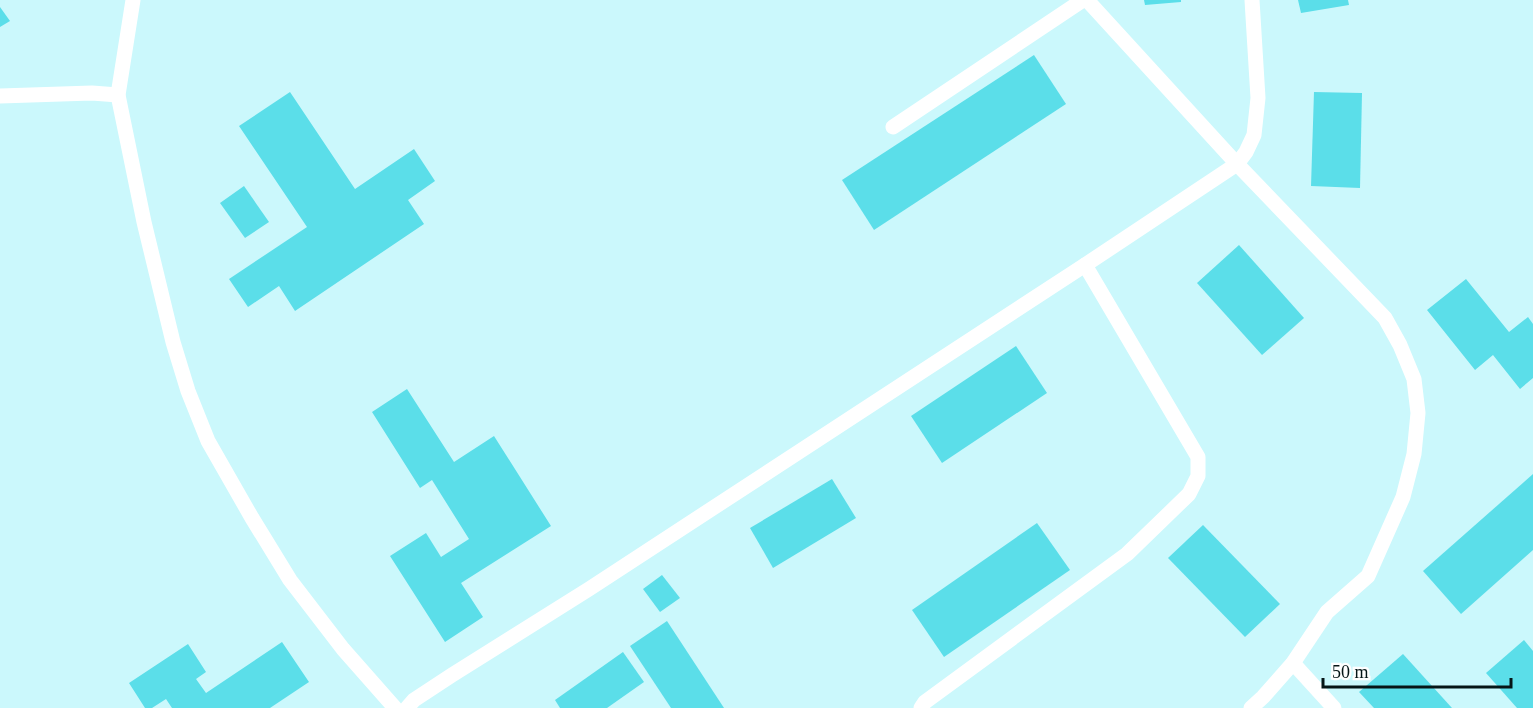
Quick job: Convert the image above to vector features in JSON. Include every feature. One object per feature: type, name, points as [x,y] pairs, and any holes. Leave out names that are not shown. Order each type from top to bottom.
[{"type":"lane","points":[[133,0],[118,95],[144,222],[173,342],[188,391],[208,441],[290,580],[343,649],[395,708]]},
{"type":"lane","points":[[893,127],[1085,0],[1384,318],[1400,345],[1414,379],[1418,413],[1414,454],[1403,497],[1368,576],[1327,612],[1293,663],[1263,698],[1251,708]]},
{"type":"lane","points":[[407,708],[414,700],[452,675],[589,589],[1085,266],[1237,164],[1254,135],[1258,98],[1252,0]]},
{"type":"lane","points":[[0,96],[92,93],[118,95]]},
{"type":"lane","points":[[921,708],[926,702],[1127,554],[1189,494],[1198,476],[1198,457],[1085,266]]},
{"type":"lane","points":[[1293,663],[1334,708]]},
{"type":"building","points":[[1144,0],[1181,0],[1181,2],[1145,5]]},
{"type":"building","points":[[1298,0],[1348,0],[1349,5],[1301,13]]},
{"type":"building","points":[[0,7],[10,21],[0,27]]},
{"type":"building","points":[[1034,55],[1066,104],[874,230],[842,180]]},
{"type":"building","points":[[290,92],[355,189],[414,149],[435,181],[408,200],[424,224],[295,311],[279,286],[248,307],[229,279],[307,227],[239,126]]},
{"type":"building","points":[[1314,92],[1362,93],[1360,188],[1311,186]]},
{"type":"building","points":[[244,186],[269,222],[245,238],[220,203]]},
{"type":"building","points":[[1239,245],[1304,318],[1262,355],[1197,283]]},
{"type":"building","points":[[1466,279],[1509,332],[1528,317],[1533,324],[1533,378],[1520,389],[1493,355],[1475,370],[1427,310]]},
{"type":"building","points":[[1016,346],[1047,393],[942,463],[911,416]]},
{"type":"building","points":[[407,389],[454,462],[494,436],[551,526],[461,583],[483,617],[445,642],[390,556],[426,533],[441,557],[469,539],[432,480],[420,488],[372,412]]},
{"type":"building","points":[[1533,474],[1533,550],[1461,614],[1423,571]]},
{"type":"building","points":[[832,479],[856,518],[773,568],[750,528]]},
{"type":"building","points":[[1037,523],[1070,570],[944,657],[912,610]]},
{"type":"building","points":[[1203,525],[1280,604],[1245,637],[1168,558]]},
{"type":"building","points":[[662,575],[680,598],[660,612],[643,589]]},
{"type":"building","points":[[667,621],[724,708],[671,708],[630,646]]},
{"type":"building","points":[[1524,640],[1533,651],[1533,708],[1517,708],[1486,673]]},
{"type":"building","points":[[282,642],[309,682],[270,708],[172,708],[166,699],[152,708],[145,708],[129,683],[188,644],[206,672],[196,679],[206,693]]},
{"type":"building","points":[[623,652],[644,682],[607,708],[560,708],[555,700]]},
{"type":"building","points":[[1403,654],[1452,708],[1374,708],[1359,692]]}]
